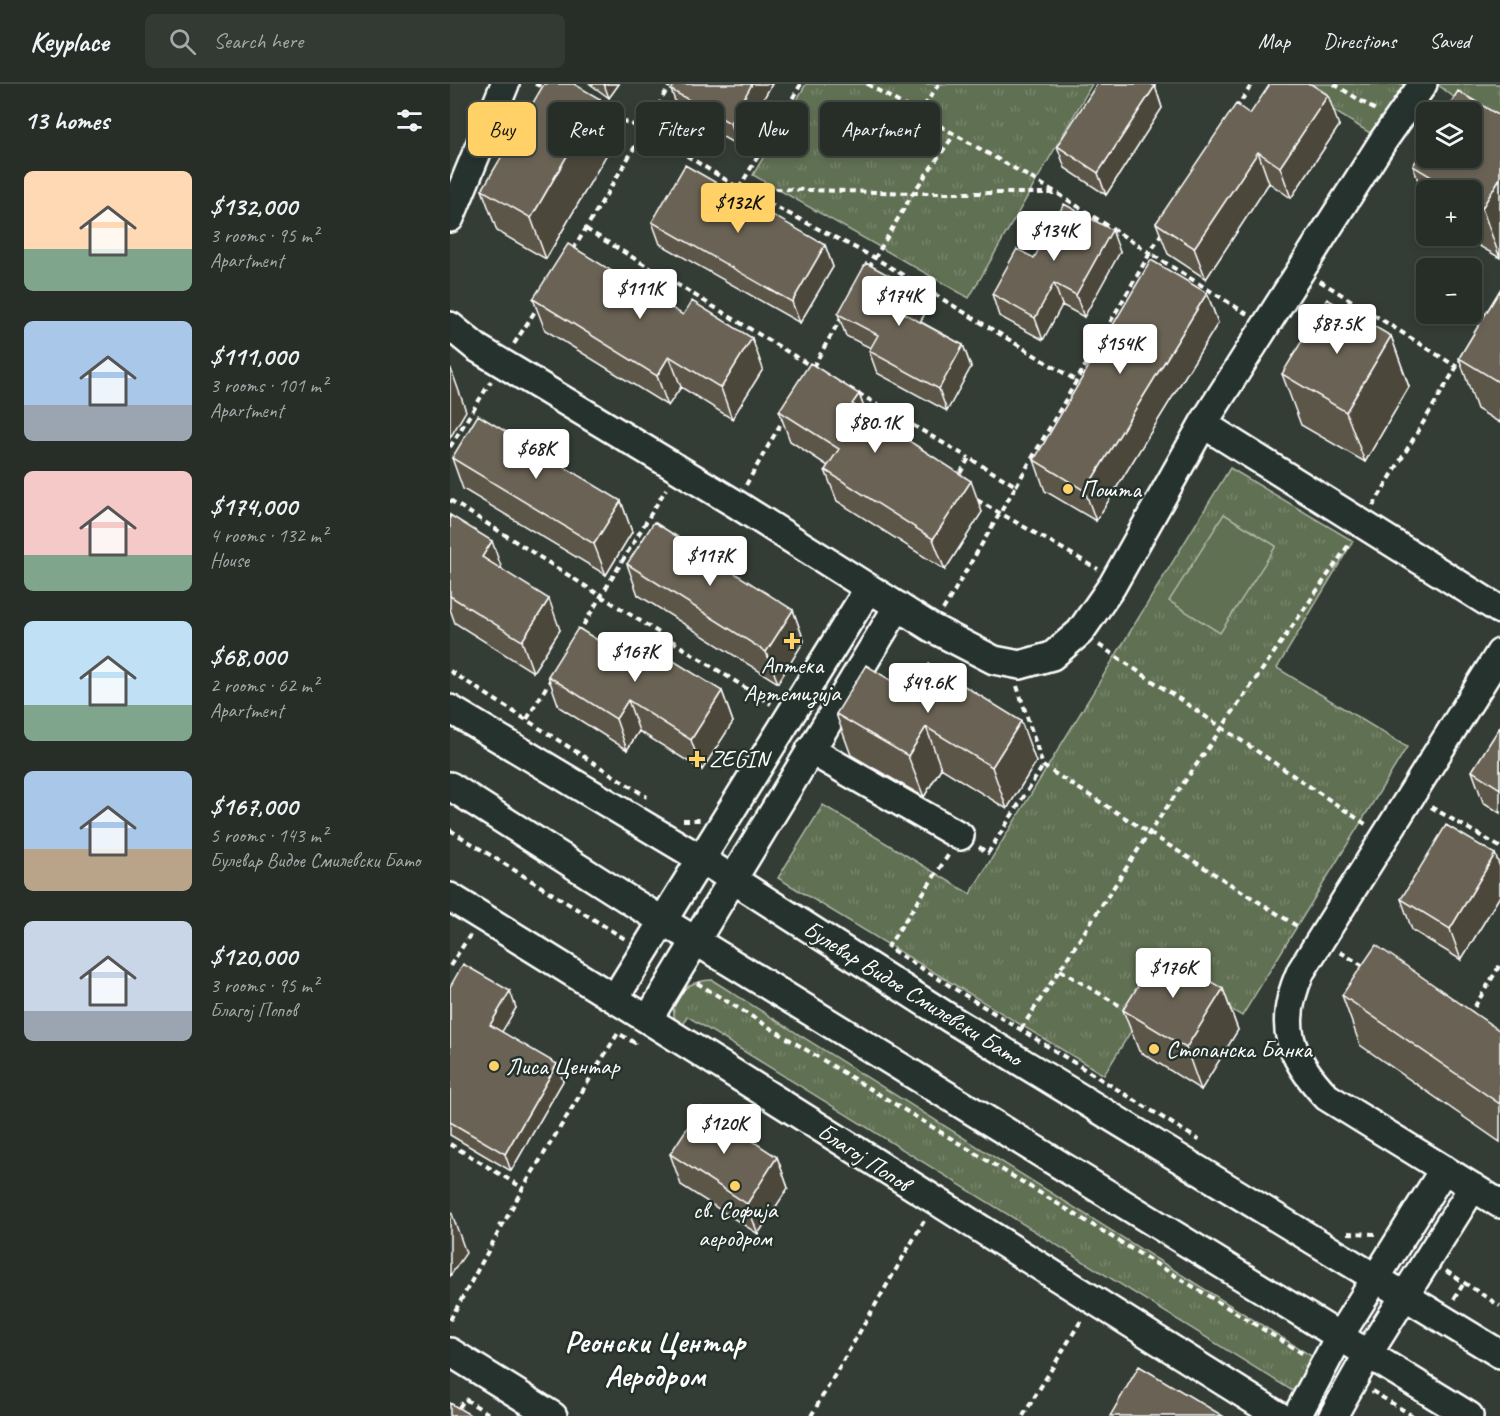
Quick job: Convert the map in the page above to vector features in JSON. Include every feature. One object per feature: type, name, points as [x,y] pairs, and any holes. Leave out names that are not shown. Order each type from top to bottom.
[{"type":"street","points":[[450,218],[505,84]]},
{"type":"street","points":[[450,326],[477,348],[736,504],[932,628],[994,660],[1020,665],[1052,656],[1080,632],[1115,578],[1203,424],[1423,84]]},
{"type":"street","points":[[1203,424],[1373,539],[1500,610]]},
{"type":"street","points":[[615,998],[869,588]]},
{"type":"street","points":[[649,1018],[898,606]]},
{"type":"street","points":[[1500,653],[1437,748],[1412,796],[1320,941],[1293,990],[1288,1015],[1288,1038],[1296,1058],[1307,1076],[1327,1097],[1500,1204]]},
{"type":"street","name":"Булевар Видое Смилевски Бато","points":[[450,709],[701,859],[951,1019],[1500,1354]]},
{"type":"street","points":[[810,750],[960,836]]},
{"type":"street","points":[[450,786],[695,940],[1468,1416]]},
{"type":"street","name":"Благој Попов","points":[[450,897],[649,1018],[935,1202],[1279,1416]]},
{"type":"street","points":[[1297,1416],[1339,1337],[1443,1169]]},
{"type":"street","points":[[1333,1416],[1368,1354],[1473,1187]]},
{"type":"street","points":[[450,1352],[553,1416]]},
{"type":"path","points":[[535,84],[546,89]]},
{"type":"path","points":[[660,102],[670,84]]},
{"type":"path","points":[[740,188],[801,84]]},
{"type":"path","points":[[867,84],[897,102]]},
{"type":"path","points":[[927,102],[939,84]]},
{"type":"path","points":[[1232,117],[1250,86],[1244,84]]},
{"type":"path","points":[[1334,84],[1396,123]]},
{"type":"path","points":[[940,127],[1057,193],[1266,326]]},
{"type":"path","points":[[863,279],[913,193],[954,135]]},
{"type":"path","points":[[568,258],[636,145]]},
{"type":"path","points":[[688,156],[740,188],[875,258],[1077,381]]},
{"type":"path","points":[[740,188],[913,193],[1057,193]]},
{"type":"path","points":[[932,628],[1167,224]]},
{"type":"path","points":[[586,229],[823,373]]},
{"type":"path","points":[[1302,270],[1457,367]]},
{"type":"path","points":[[450,447],[545,296]]},
{"type":"path","points":[[807,377],[847,308]]},
{"type":"path","points":[[1021,1029],[1149,833],[1222,729],[1373,539],[1463,357]]},
{"type":"path","points":[[842,384],[1016,486]]},
{"type":"path","points":[[736,504],[785,416]]},
{"type":"path","points":[[953,486],[969,458]]},
{"type":"path","points":[[576,637],[678,470]]},
{"type":"path","points":[[972,497],[1115,578]]},
{"type":"path","points":[[450,500],[789,716]]},
{"type":"path","points":[[1080,632],[1385,837]]},
{"type":"path","points":[[1010,663],[1043,766],[1320,941],[1372,971]]},
{"type":"path","points":[[450,671],[654,801]]},
{"type":"path","points":[[527,719],[552,678]]},
{"type":"path","points":[[1412,796],[1500,847]]},
{"type":"path","points":[[673,813],[683,820],[700,820]]},
{"type":"path","points":[[450,830],[634,944]]},
{"type":"path","points":[[450,966],[481,916]]},
{"type":"path","points":[[877,942],[1200,1141]]},
{"type":"path","points":[[1464,1025],[1500,965]]},
{"type":"path","points":[[1060,970],[1136,1015]]},
{"type":"path","points":[[695,981],[1310,1357]]},
{"type":"path","points":[[450,1320],[524,1188],[618,1033],[634,1043],[649,1018]]},
{"type":"path","points":[[450,1144],[524,1188]]},
{"type":"path","points":[[811,1416],[935,1202]]},
{"type":"path","points":[[498,1224],[504,1226]]},
{"type":"path","points":[[1339,1227],[1349,1233],[1383,1234]]},
{"type":"path","points":[[1438,1265],[1500,1306]]},
{"type":"path","points":[[1450,1305],[1464,1283]]},
{"type":"path","points":[[1023,1416],[1093,1301]]},
{"type":"path","points":[[1366,1387],[1413,1416]]},
{"type":"path","points":[[453,1416],[465,1399],[492,1416]]},
{"type":"green space","points":[[806,84],[1092,84],[969,298],[753,175],[764,156],[808,156],[808,102],[796,102]]},
{"type":"green space","points":[[1290,84],[1423,84],[1383,141]]},
{"type":"green space","points":[[1437,84],[1500,84],[1500,133],[1482,119],[1482,102],[1460,102]]},
{"type":"green space","points":[[1230,468],[1353,541],[1277,668],[1407,747],[1242,1016],[1168,971],[1104,1075],[778,878],[823,805],[970,894]]},
{"type":"green space","points":[[1224,514],[1276,546],[1220,633],[1169,601]]},
{"type":"green space","points":[[712,980],[1316,1359],[1296,1393],[687,1016],[681,1032],[674,1016],[673,1001],[690,985]]},
{"type":"building","points":[[544,84],[574,84],[600,99],[598,102],[548,102],[548,156],[567,156],[531,218],[482,190],[502,156],[536,156],[536,102],[533,102]]},
{"type":"building","points":[[675,84],[752,84],[742,102],[736,102],[736,112],[730,123],[724,120],[724,102],[692,102],[671,90]]},
{"type":"building","points":[[1097,84],[1151,84],[1155,86],[1098,173],[1057,146]]},
{"type":"building","points":[[1270,84],[1311,84],[1328,95],[1280,167],[1258,152],[1194,248],[1156,223],[1236,104],[1250,114]]},
{"type":"building","points":[[1458,91],[1476,102],[1451,102]]},
{"type":"building","points":[[1482,105],[1500,116],[1500,178],[1482,208],[1482,180],[1436,180],[1416,168],[1482,168]]},
{"type":"building","points":[[685,165],[825,245],[792,302],[652,222]]},
{"type":"building","points":[[1064,204],[1112,230],[1076,295],[1054,283],[1035,318],[992,294],[1017,249],[1034,258]]},
{"type":"building","points":[[568,244],[683,315],[692,301],[752,338],[721,388],[669,356],[657,376],[533,299]]},
{"type":"building","points":[[1151,260],[1207,293],[1085,491],[1034,460]]},
{"type":"building","points":[[866,263],[918,291],[905,314],[963,345],[939,389],[869,351],[878,335],[838,314]]},
{"type":"building","points":[[1500,290],[1500,383],[1459,358],[1480,324],[1482,324],[1482,320]]},
{"type":"building","points":[[1327,299],[1391,336],[1346,412],[1282,374]]},
{"type":"building","points":[[810,363],[859,394],[852,404],[971,481],[933,539],[825,470],[839,449],[779,411]]},
{"type":"building","points":[[478,415],[621,501],[594,544],[452,458]]},
{"type":"building","points":[[450,515],[492,541],[482,557],[549,599],[522,641],[450,596]]},
{"type":"building","points":[[654,522],[793,610],[766,652],[627,564]]},
{"type":"building","points":[[578,628],[633,662],[645,643],[722,691],[691,740],[628,700],[616,719],[548,676]]},
{"type":"building","points":[[929,664],[1021,721],[992,767],[926,727],[908,756],[836,714],[866,665],[911,693]]},
{"type":"building","points":[[1500,727],[1500,789],[1472,771]]},
{"type":"building","points":[[1446,825],[1495,854],[1450,929],[1401,899]]},
{"type":"building","points":[[1376,945],[1500,1031],[1500,1104],[1342,995]]},
{"type":"building","points":[[1160,951],[1223,989],[1186,1048],[1123,1010]]},
{"type":"building","name":"Лиса Центар","points":[[463,964],[510,991],[490,1025],[557,1064],[505,1154],[450,1122],[450,987]]},
{"type":"building","points":[[701,1107],[777,1157],[747,1204],[670,1154]]},
{"type":"building","points":[[1139,1366],[1223,1416],[1110,1416]]},
{"type":"building","points":[[450,1403],[472,1416],[450,1416]]},
{"type":"place","name":"Пошта","points":[[1068,489]]},
{"type":"place","name":"Аптека Артемизија","points":[[792,641]]},
{"type":"place","name":"ZEGIN","points":[[697,759]]},
{"type":"place","name":"Стопанска Банка","points":[[1154,1049]]},
{"type":"place","name":"Лиса Центар","points":[[494,1066]]},
{"type":"place","name":"св. Софија аеродром","points":[[735,1186]]},
{"type":"district","name":"Реонски Центар Аеродром","points":[[655,1359]]}]
